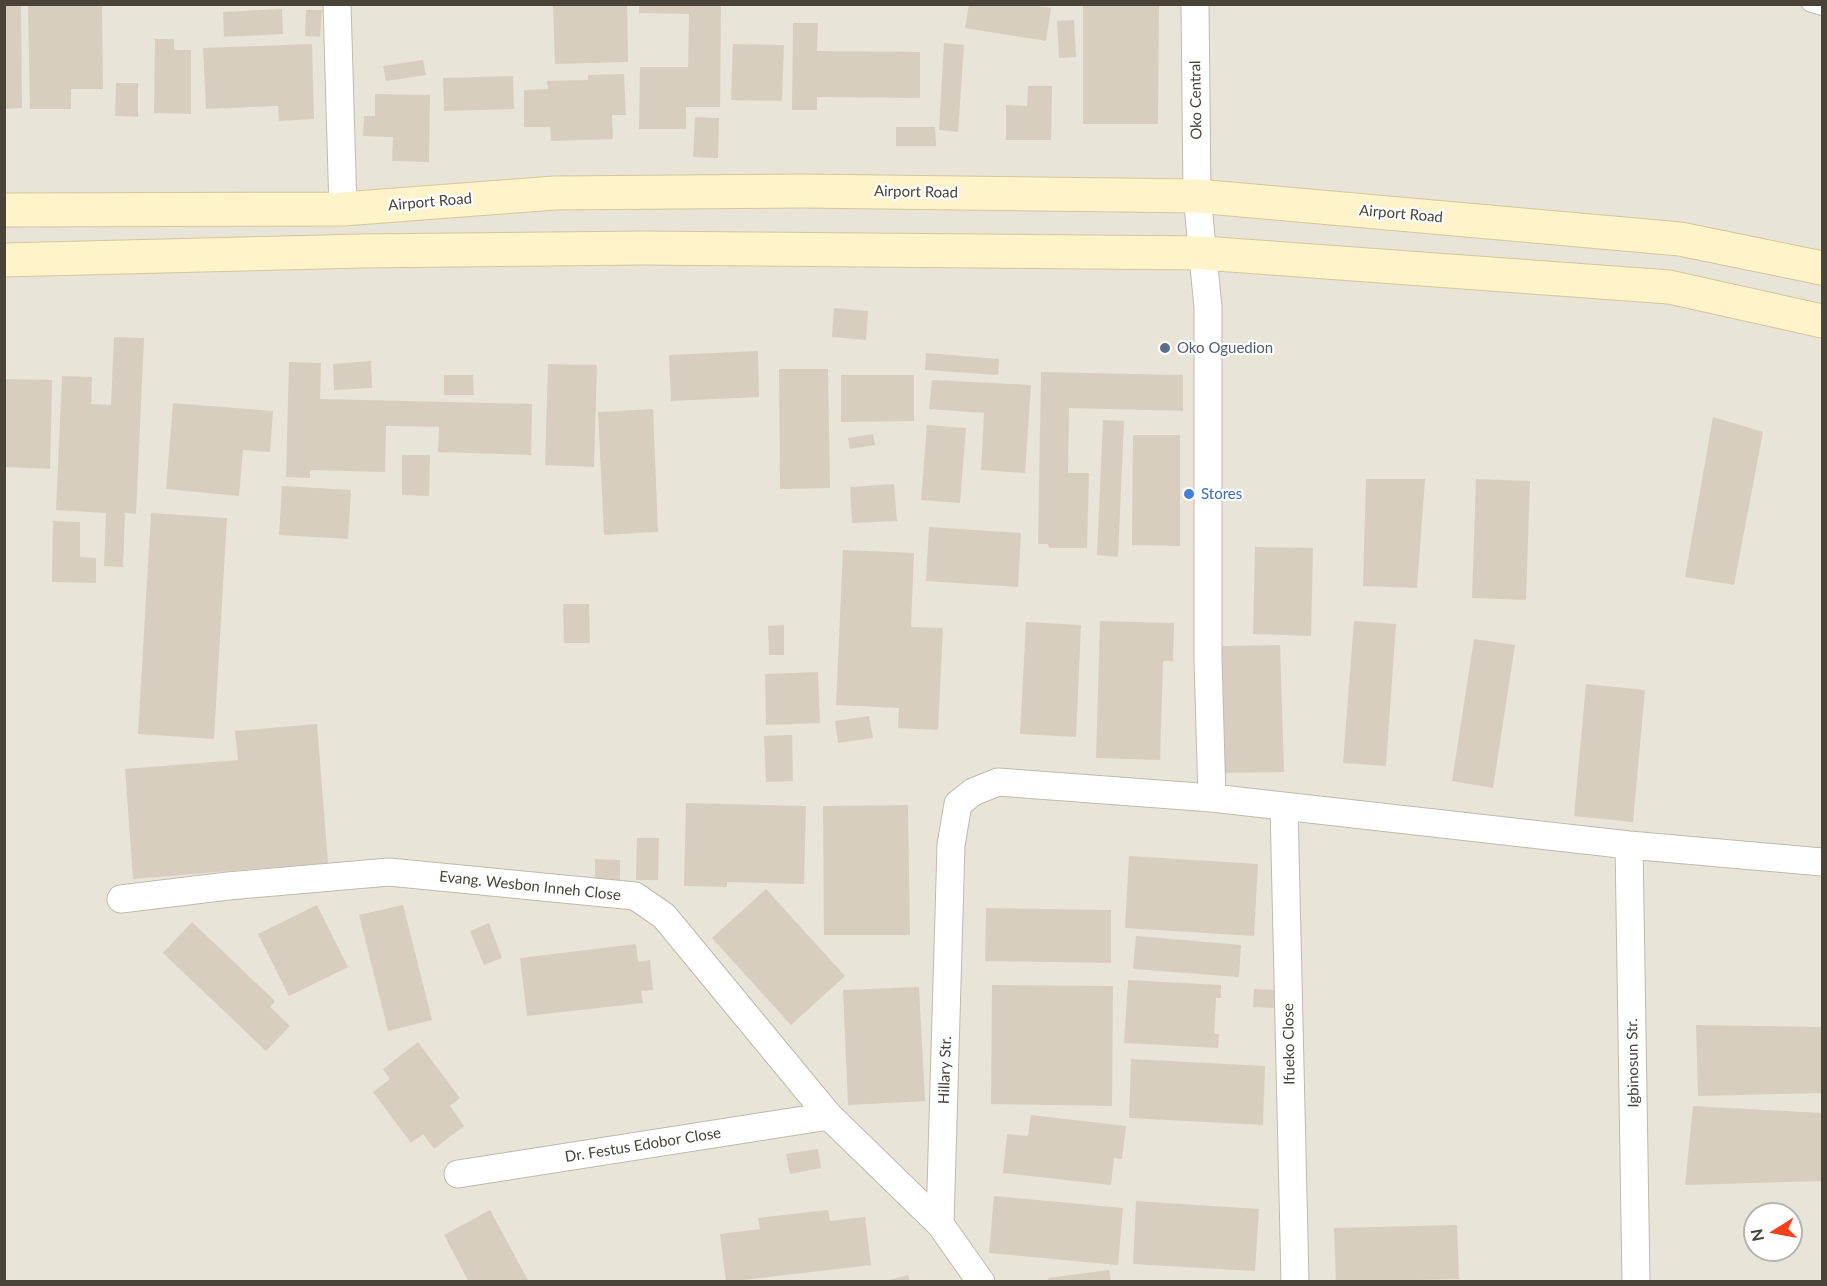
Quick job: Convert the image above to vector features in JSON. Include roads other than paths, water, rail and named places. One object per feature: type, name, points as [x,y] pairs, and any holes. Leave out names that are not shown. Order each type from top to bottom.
[{"type":"main road","name":"Airport Road","points":[[4,210],[343,209],[555,193],[803,191],[1197,196],[1680,239],[1822,268]]},
{"type":"main road","points":[[4,260],[362,251],[667,248],[1203,253],[1669,287],[1822,321]]},
{"type":"street","points":[[337,4],[343,209]]},
{"type":"street","name":"Oko Central","points":[[1195,4],[1197,196],[1208,308],[1208,659],[1212,798]]},
{"type":"street","name":"Hillary Str.","points":[[940,1224],[951,845],[958,804],[973,792],[998,782],[1212,798]]},
{"type":"street","points":[[1212,798],[1629,844],[1822,862]]},
{"type":"street","name":"Ifueko Close","points":[[1284,806],[1295,1281]]},
{"type":"street","name":"Igbinosun Str.","points":[[1629,844],[1636,1281]]},
{"type":"street","name":"Evang. Wesbon Inneh Close","points":[[121,899],[228,886],[389,872],[635,896],[664,916],[829,1116],[940,1224]]},
{"type":"street","name":"Dr. Festus Edobor Close","points":[[458,1174],[829,1116]]},
{"type":"street","points":[[940,1224],[981,1281]]},
{"type":"lane","points":[[1809,4],[1822,8]]},
{"type":"place","name":"Oko Oguedion","points":[[1165,348]]},
{"type":"place","name":"Stores","points":[[1189,494]]}]
